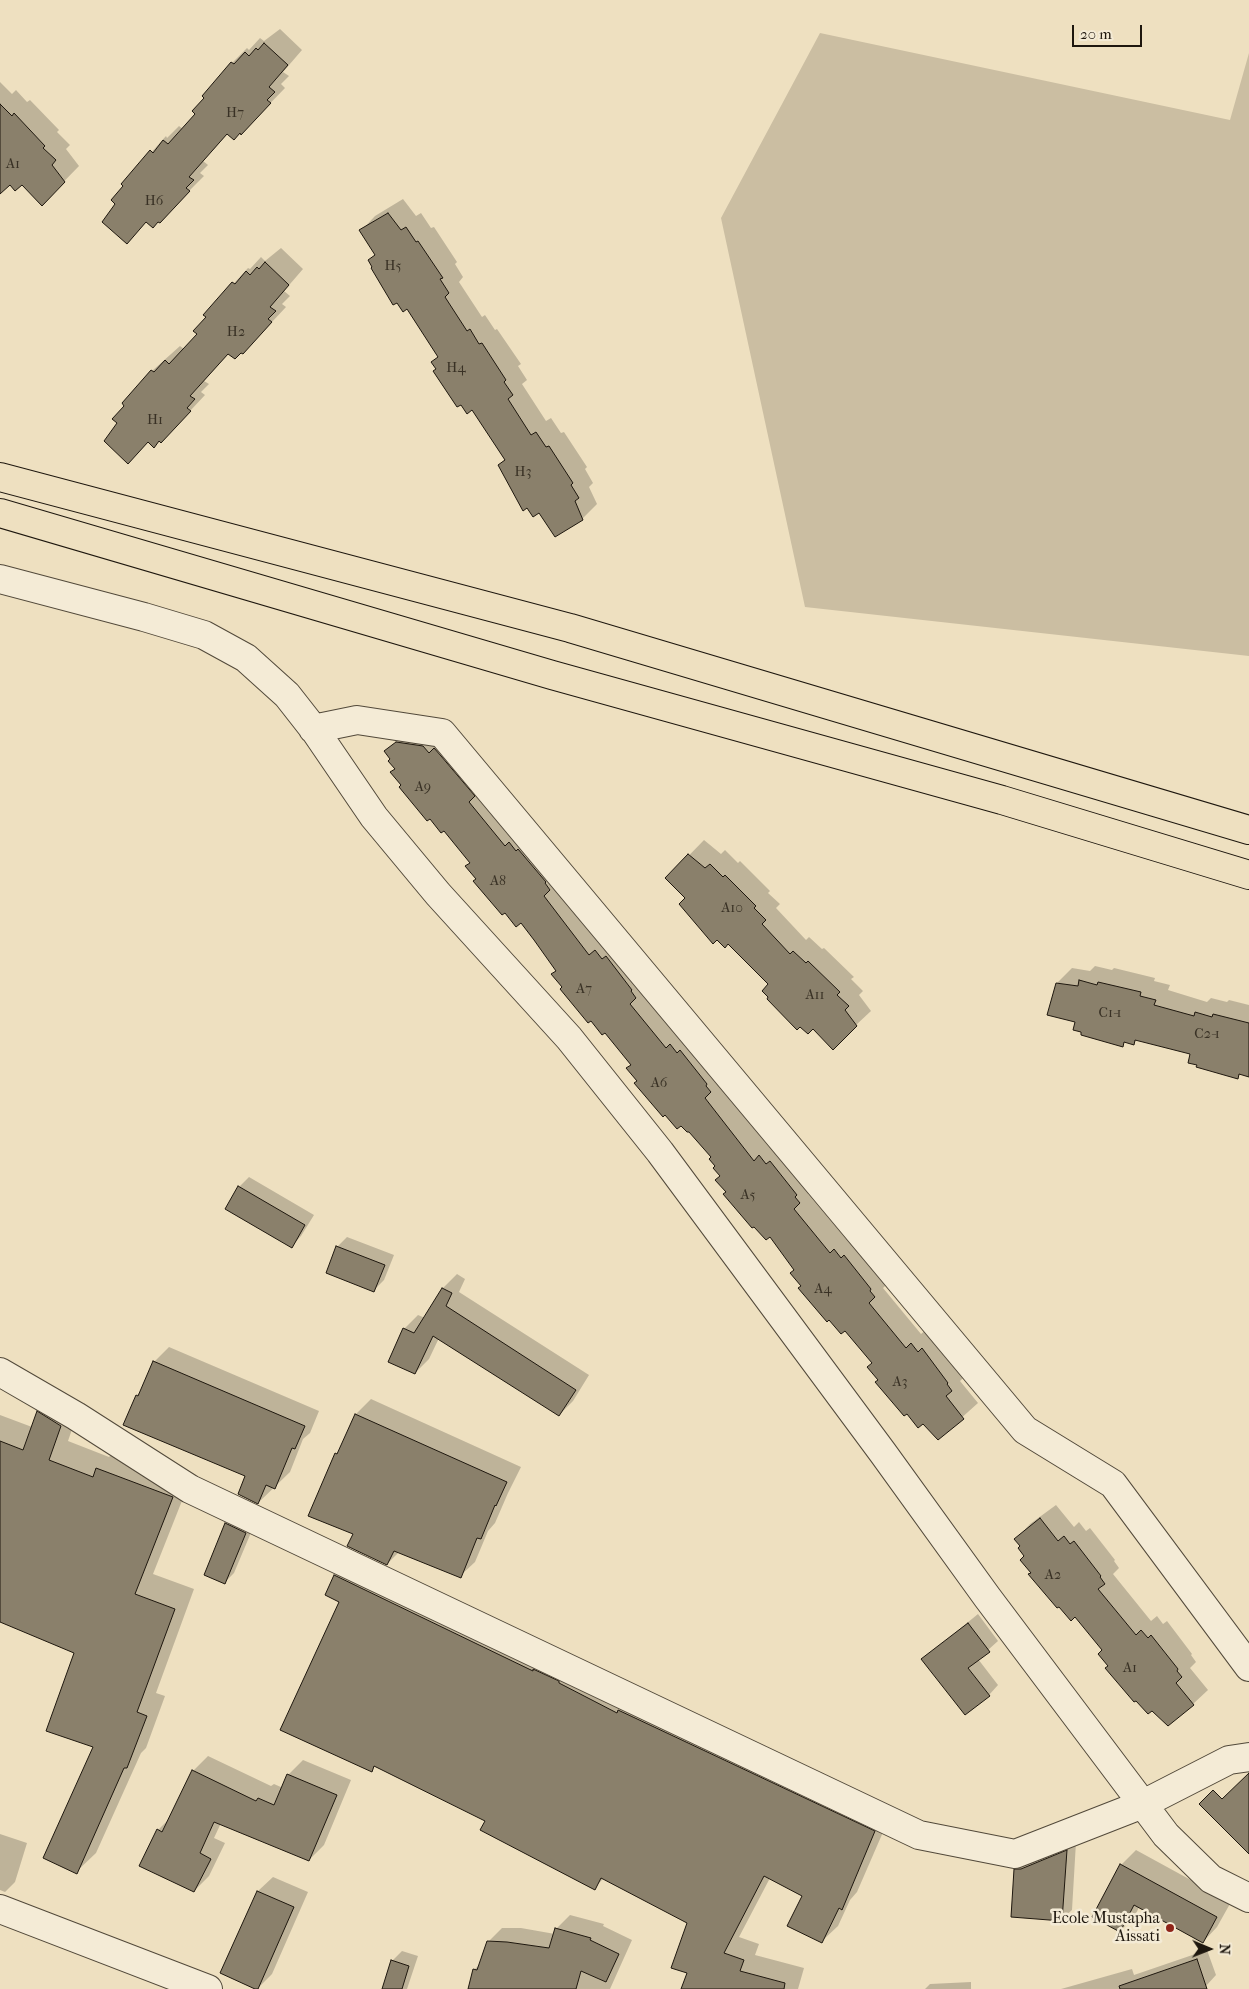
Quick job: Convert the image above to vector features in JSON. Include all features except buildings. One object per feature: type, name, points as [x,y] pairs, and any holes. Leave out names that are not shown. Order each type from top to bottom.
[{"type":"main road","points":[[0,477],[570,628],[1249,830]]},
{"type":"main road","points":[[0,514],[543,673],[1002,800],[1249,875]]},
{"type":"street","points":[[0,579],[204,635],[246,658],[287,695],[374,817],[438,894],[570,1038],[660,1152],[884,1453],[987,1597],[1166,1835],[1211,1879],[1249,1898]]},
{"type":"street","points":[[313,729],[357,720],[442,734],[1025,1430],[1113,1484],[1249,1667]]},
{"type":"street","points":[[0,1372],[76,1416],[190,1489],[919,1836],[1015,1854],[1144,1804],[1230,1760],[1249,1757]]},
{"type":"street","points":[[0,1909],[208,1989]]},
{"type":"shaded area","points":[[820,33],[1230,120],[1249,53],[1249,656],[805,607],[721,218]]},
{"type":"place","name":"Ecole Mustapha Aissati","points":[[1170,1928]]}]
